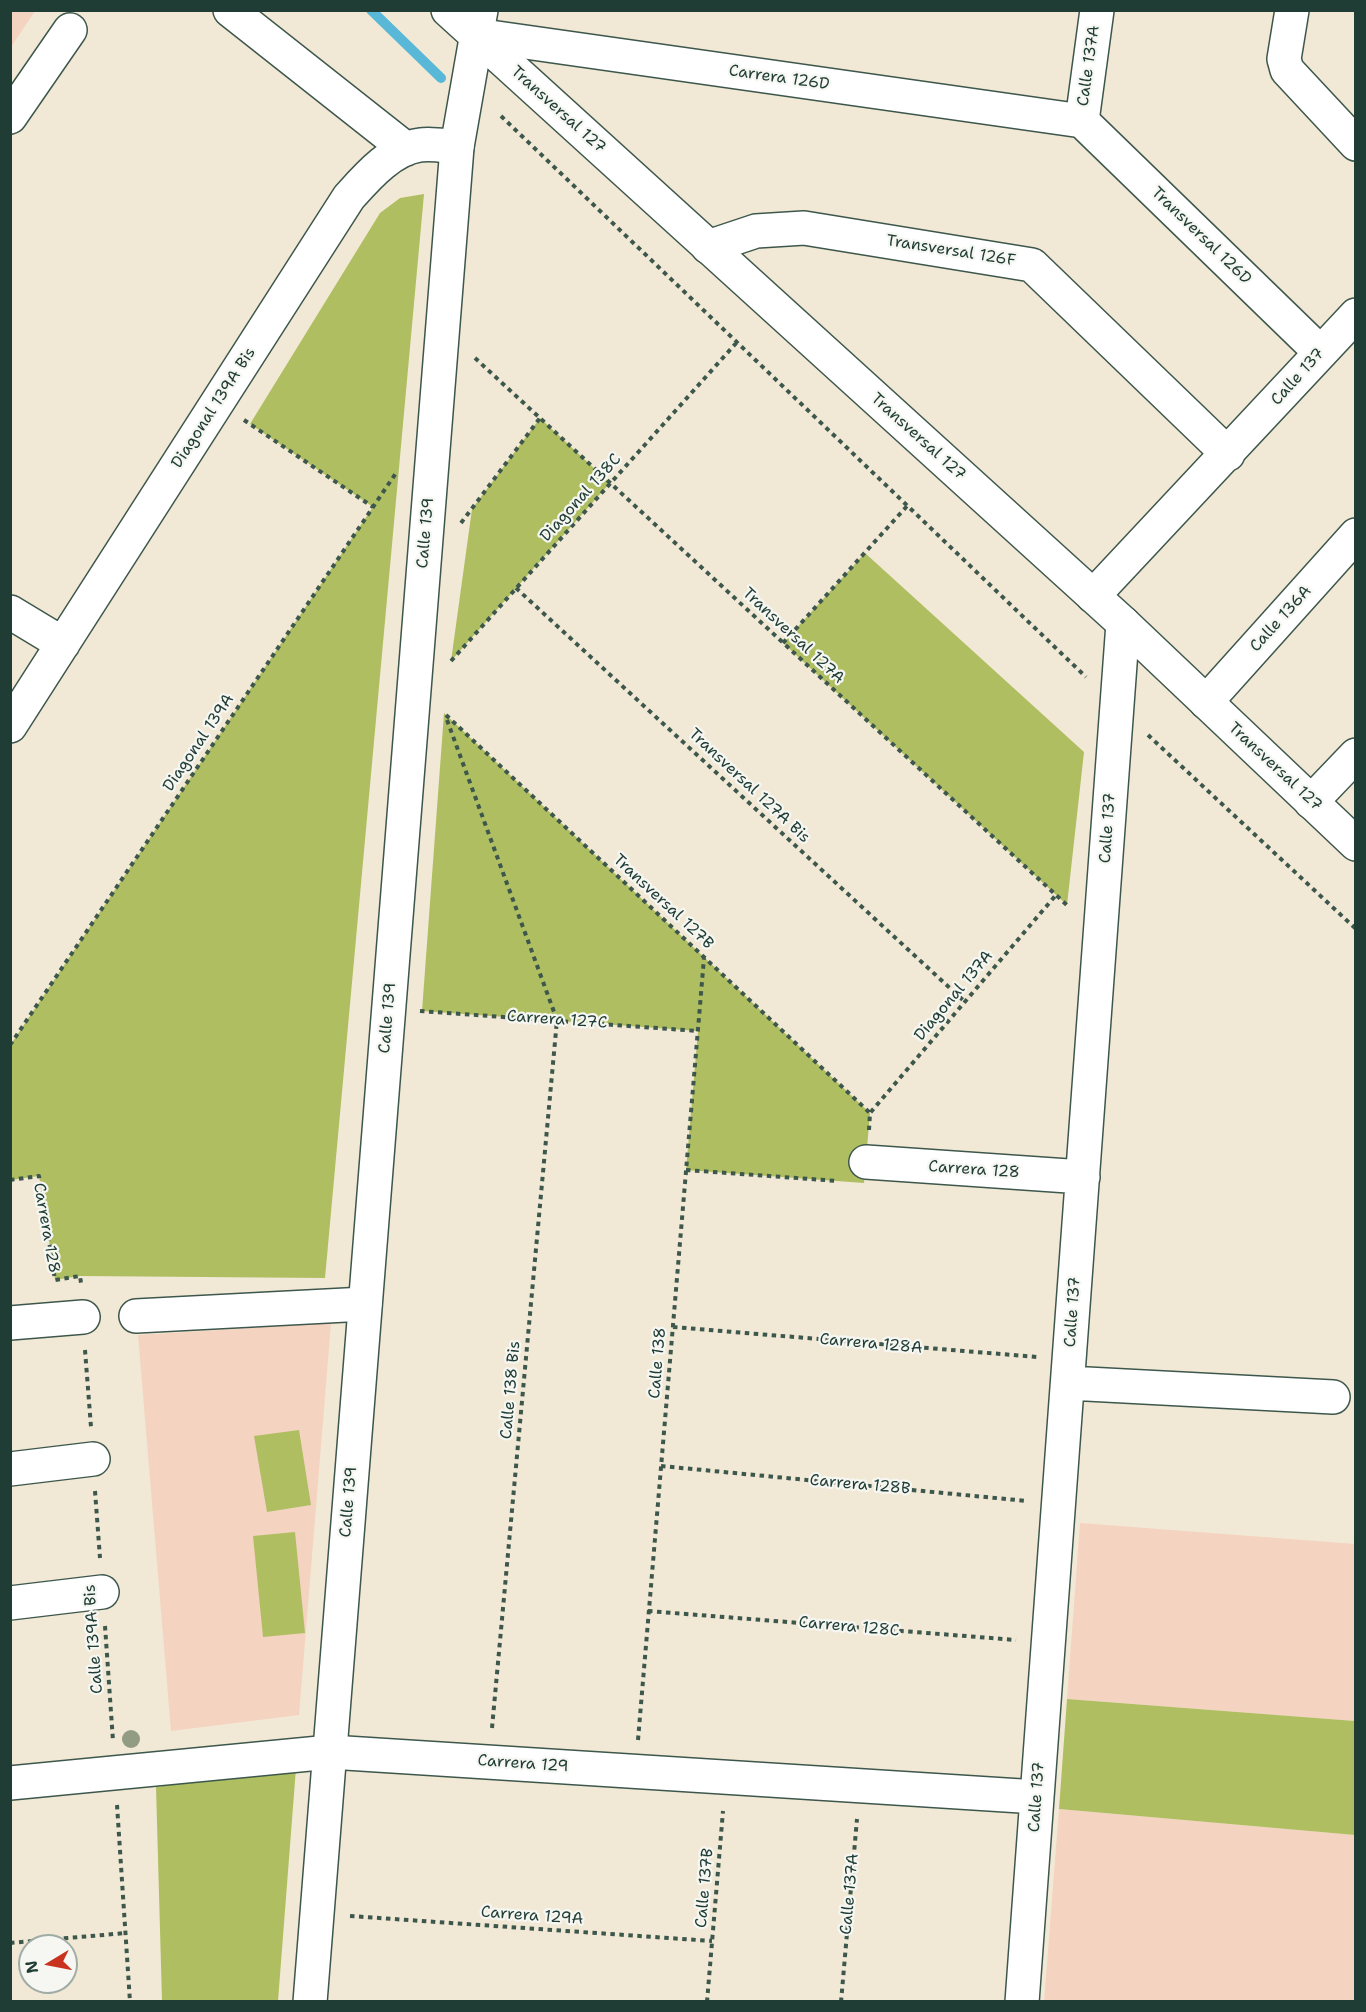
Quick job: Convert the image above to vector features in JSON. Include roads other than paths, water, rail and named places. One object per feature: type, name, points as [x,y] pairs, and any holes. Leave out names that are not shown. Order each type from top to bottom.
[{"type":"street","points":[[230,10],[406,149]]},
{"type":"street","name":"Transversal 127","points":[[448,10],[478,23],[708,247],[1123,623],[1356,844]]},
{"type":"street","name":"Calle 137A","points":[[1082,121],[1097,10]]},
{"type":"street","points":[[1292,10],[1284,59],[1287,70],[1356,144]]},
{"type":"street","name":"Carrera 126D","points":[[478,23],[1082,121]]},
{"type":"street","name":"Calle 139","points":[[310,2001],[457,147],[478,23]]},
{"type":"street","points":[[10,117],[70,30]]},
{"type":"street","name":"Transversal 126D","points":[[1082,121],[1320,352]]},
{"type":"street","name":"Diagonal 139A Bis","points":[[10,726],[349,197],[373,172],[406,149],[420,145],[457,147]]},
{"type":"street","name":"Transversal 126F","points":[[708,247],[756,231],[804,228],[1032,265],[1228,454]]},
{"type":"street","name":"Calle 137","points":[[1093,596],[1356,315]]},
{"type":"street","name":"Calle 136A","points":[[1206,702],[1356,535]]},
{"type":"street","points":[[10,612],[63,644]]},
{"type":"street","name":"Calle 137","points":[[1022,2001],[1123,623]]},
{"type":"street","points":[[1311,802],[1356,755]]},
{"type":"street","name":"Carrera 128","points":[[866,1162],[1083,1177]]},
{"type":"street","points":[[136,1316],[365,1304]]},
{"type":"street","points":[[10,1323],[83,1317]]},
{"type":"street","points":[[1068,1371],[1333,1397]]},
{"type":"street","points":[[10,1469],[93,1459]]},
{"type":"street","points":[[10,1603],[102,1592]]},
{"type":"street","name":"Carrera 129","points":[[10,1783],[330,1752],[1037,1797]]},
{"type":"waterway","points":[[371,10],[441,78]]}]
